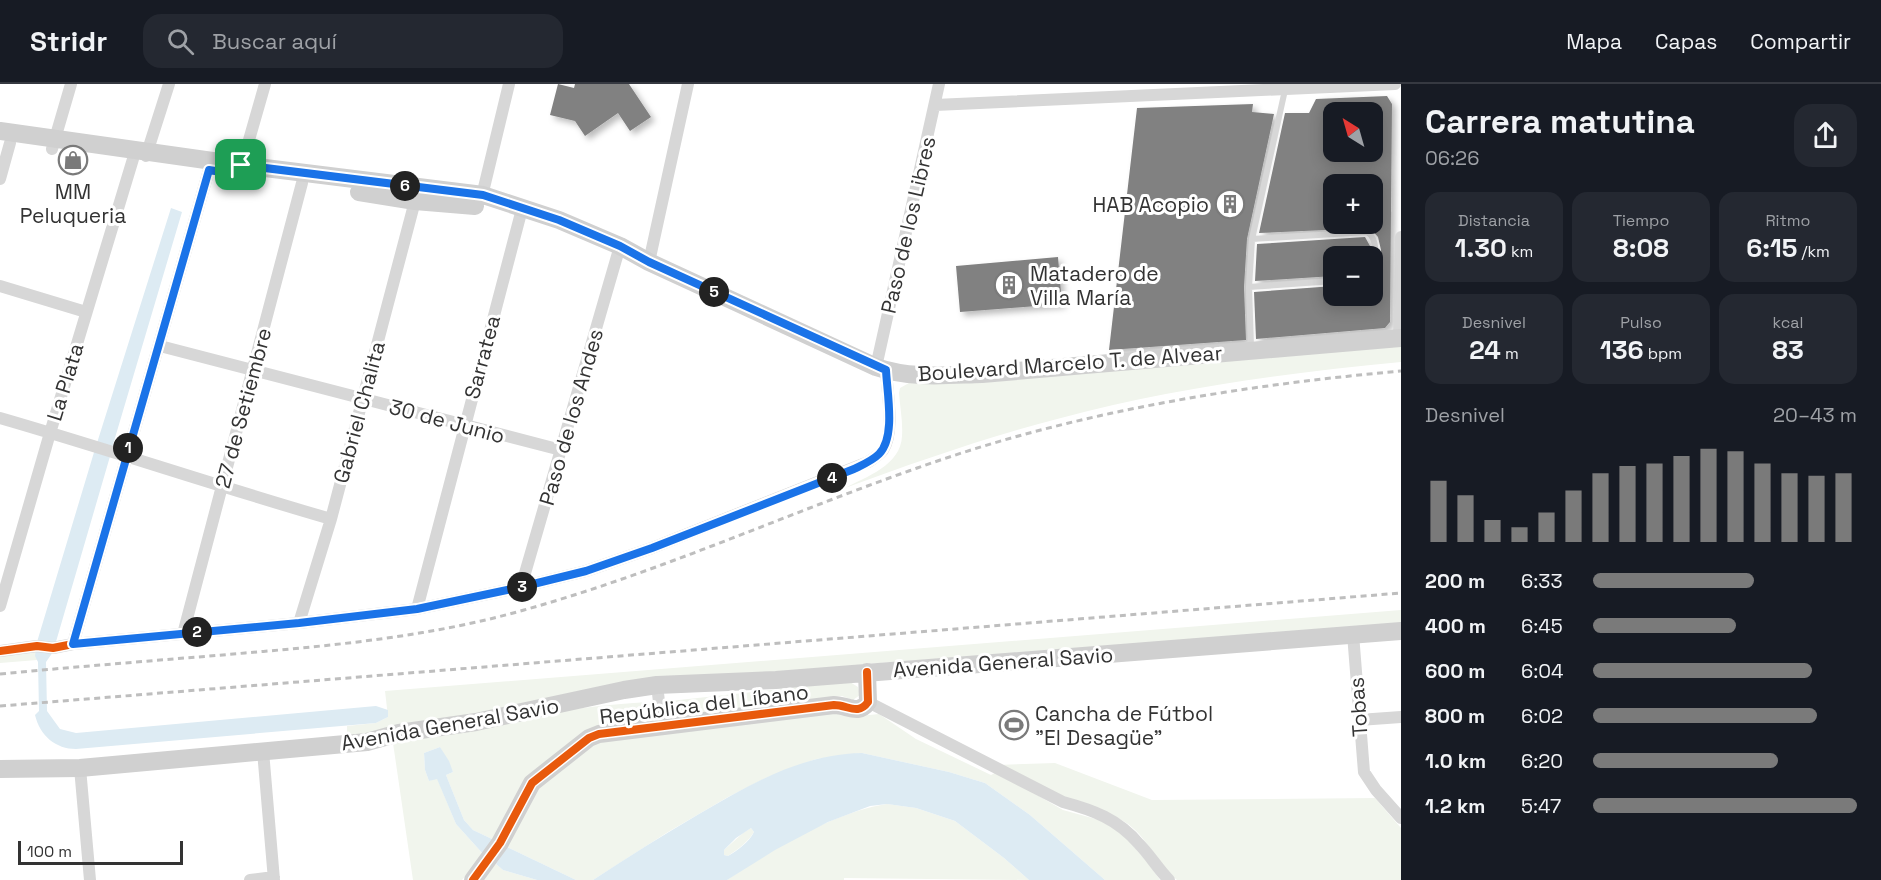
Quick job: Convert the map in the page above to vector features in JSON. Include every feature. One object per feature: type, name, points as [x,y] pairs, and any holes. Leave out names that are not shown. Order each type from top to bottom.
[{"type":"main road","name":"Boulevard Marcelo T. de Alvear","points":[[4,138],[481,201],[522,209],[559,220],[620,246],[649,262],[881,368],[914,375],[944,376],[1400,338]]},
{"type":"main road","name":"Boulevard Marcelo T. de Alvear","points":[[142,157],[209,170],[240,170],[302,183],[415,201],[481,201]]},
{"type":"main road","name":"Avenida General Savio","points":[[0,769],[80,768],[367,742],[399,733],[476,722],[542,708],[658,692],[708,694],[776,680],[1401,631]]},
{"type":"main road","points":[[867,672],[868,702]]},
{"type":"main road","name":"República del Líbano","points":[[473,880],[500,843],[532,783],[584,741],[599,734],[834,705],[857,710],[862,709],[868,702]]},
{"type":"street","points":[[53,144],[71,84]]},
{"type":"street","name":"La Plata","points":[[0,606],[86,312],[169,84]]},
{"type":"street","points":[[240,170],[265,84]]},
{"type":"street","points":[[481,201],[507,84]]},
{"type":"street","points":[[649,262],[688,84]]},
{"type":"street","name":"Paso de los Libres","points":[[0,651],[37,646],[53,648],[73,644],[299,623],[417,609],[521,587],[586,571],[652,548],[868,462],[883,449],[888,436],[889,416],[881,368],[939,84]]},
{"type":"street","points":[[935,105],[1395,84]]},
{"type":"street","points":[[0,179],[4,138]]},
{"type":"street","points":[[73,644],[209,170]]},
{"type":"street","name":"27 de Setiembre","points":[[183,634],[302,183]]},
{"type":"street","name":"Gabriel Chalita","points":[[299,623],[331,519],[415,201]]},
{"type":"street","name":"Sarratea","points":[[417,609],[522,209]]},
{"type":"street","points":[[1400,338],[1401,237]]},
{"type":"street","name":"Paso de los Andes","points":[[521,587],[620,246]]},
{"type":"street","points":[[0,286],[86,312]]},
{"type":"street","name":"30 de Junio","points":[[160,346],[561,450]]},
{"type":"street","points":[[0,418],[331,519]]},
{"type":"street","name":"Tobas","points":[[1353,634],[1362,763],[1367,779],[1388,803]]},
{"type":"street","points":[[658,692],[662,727]]},
{"type":"street","points":[[868,702],[1063,802],[1089,809],[1116,822],[1140,844],[1169,880]]},
{"type":"street","points":[[1359,720],[1401,717]]},
{"type":"street","points":[[250,880],[274,879],[263,751]]},
{"type":"street","points":[[80,768],[90,880]]},
{"type":"street","points":[[1388,803],[1401,801]]},
{"type":"street","points":[[1388,803],[1401,818]]},
{"type":"lane","points":[[1251,351],[1249,287],[1252,239],[1285,90]]},
{"type":"lane","points":[[1252,239],[1367,232],[1372,235],[1375,246]]},
{"type":"lane","points":[[1249,287],[1323,282]]},
{"type":"shaded area","points":[[171,208],[182,212],[112,448],[97,443]]},
{"type":"shaded area","points":[[1401,343],[1401,362],[1230,383],[1103,407],[1033,425],[925,459],[845,488],[881,469],[896,455],[902,436],[899,393],[900,388],[909,383]]},
{"type":"shaded area","points":[[95,449],[111,453],[53,652],[46,662],[47,711],[60,729],[76,733],[376,706],[388,710],[388,717],[376,723],[76,749],[62,747],[50,740],[41,729],[35,715],[39,711],[38,662],[35,656],[37,642]]},
{"type":"shaded area","points":[[1401,610],[1401,625],[866,664],[347,736],[347,726],[376,723],[388,717],[385,691]]},
{"type":"shaded area","points":[[36,649],[37,660],[0,663],[0,655]]},
{"type":"shaded area","points":[[850,682],[858,687],[860,695],[853,700],[842,696],[670,718],[666,714],[666,704],[670,701]]},
{"type":"shaded area","points":[[648,702],[654,704],[654,718],[589,730],[494,840],[473,830],[464,820],[446,775],[453,772],[440,747],[424,753],[425,770],[429,781],[437,778],[456,824],[484,855],[462,880],[413,880],[393,743],[552,712]]},
{"type":"shaded area","points":[[837,713],[850,717],[879,714],[916,739],[991,775],[997,772],[1063,810],[1103,821],[1121,832],[1160,880],[1105,880],[1030,815],[985,783],[949,772],[862,753],[816,759],[768,777],[668,832],[593,880],[576,880],[507,847],[538,788],[592,743]]},
{"type":"shaded area","points":[[440,747],[453,772],[446,775],[464,820],[473,830],[494,840],[484,855],[456,824],[437,779],[429,781],[425,770],[424,753]]},
{"type":"shaded area","points":[[862,753],[949,772],[985,783],[1030,815],[1105,880],[1029,880],[955,821],[916,808],[887,804],[870,806],[828,822],[775,850],[727,880],[593,880],[686,822],[757,782],[798,765],[840,755]],"holes":[[[751,828],[754,832],[739,848],[728,856],[724,855],[724,850],[736,838]]]},
{"type":"shaded area","points":[[1055,763],[1152,800],[1375,798],[1401,828],[1401,880],[1177,880],[1128,824],[1103,811],[1051,792],[996,765]]},
{"type":"shaded area","points":[[887,804],[916,808],[955,821],[1029,880],[844,878],[844,880],[727,880],[762,856],[804,833],[847,815]]},
{"type":"shaded area","points":[[751,828],[754,832],[746,842],[728,856],[724,855],[724,850]]},
{"type":"shaded area","points":[[507,847],[576,880],[537,880],[503,870],[496,864]]},
{"type":"shaded area","points":[[496,864],[503,870],[537,880],[482,880]]},
{"type":"building","points":[[558,84],[574,88],[575,84],[629,84],[651,117],[630,131],[618,113],[585,136],[575,121],[550,115]]},
{"type":"building","points":[[1387,96],[1392,104],[1390,322],[1385,328],[1256,339],[1254,292],[1323,287],[1323,306],[1383,306],[1383,246],[1380,246],[1375,234],[1383,234],[1383,174],[1323,174],[1323,230],[1259,233],[1285,113],[1309,113],[1316,99]]},
{"type":"building","points":[[1253,104],[1252,112],[1274,114],[1247,239],[1244,287],[1246,340],[1109,350],[1137,108]]},
{"type":"building","points":[[1365,237],[1370,246],[1323,246],[1323,277],[1255,281],[1257,244]]},
{"type":"building","name":"Matadero de Villa María","points":[[1058,257],[1062,304],[960,312],[956,266]]},
{"type":"railway","points":[[0,674],[315,647],[455,627],[581,593],[694,553],[861,488],[974,449],[1026,434],[1132,409],[1239,390],[1401,371]]},
{"type":"railway","points":[[0,706],[1401,593]]},
{"type":"cycle path","points":[[73,644],[209,170]]},
{"type":"cycle path","points":[[0,651],[37,646],[53,648],[73,644],[299,623],[417,609],[586,571],[652,548],[872,460],[883,450],[889,433],[886,370]]},
{"type":"cycle path","points":[[473,880],[500,843],[532,783],[589,738],[599,734],[834,705],[857,709],[868,702],[867,672]]},
{"type":"place","name":"MM Peluqueria","points":[[73,160]]},
{"type":"place","name":"HAB Acopio","points":[[1230,204]]},
{"type":"place","name":"Matadero de Villa María","points":[[1009,285]]},
{"type":"place","name":"Cancha de Fútbol \"El Desagüe\"","points":[[1014,725]]},
{"type":"route","points":[[241,165],[483,195],[559,220],[620,246],[649,262],[886,370],[889,416],[887,442],[878,456],[854,469],[652,548],[564,577],[417,609],[299,623],[73,644],[209,170],[239,175],[241,165]]}]
